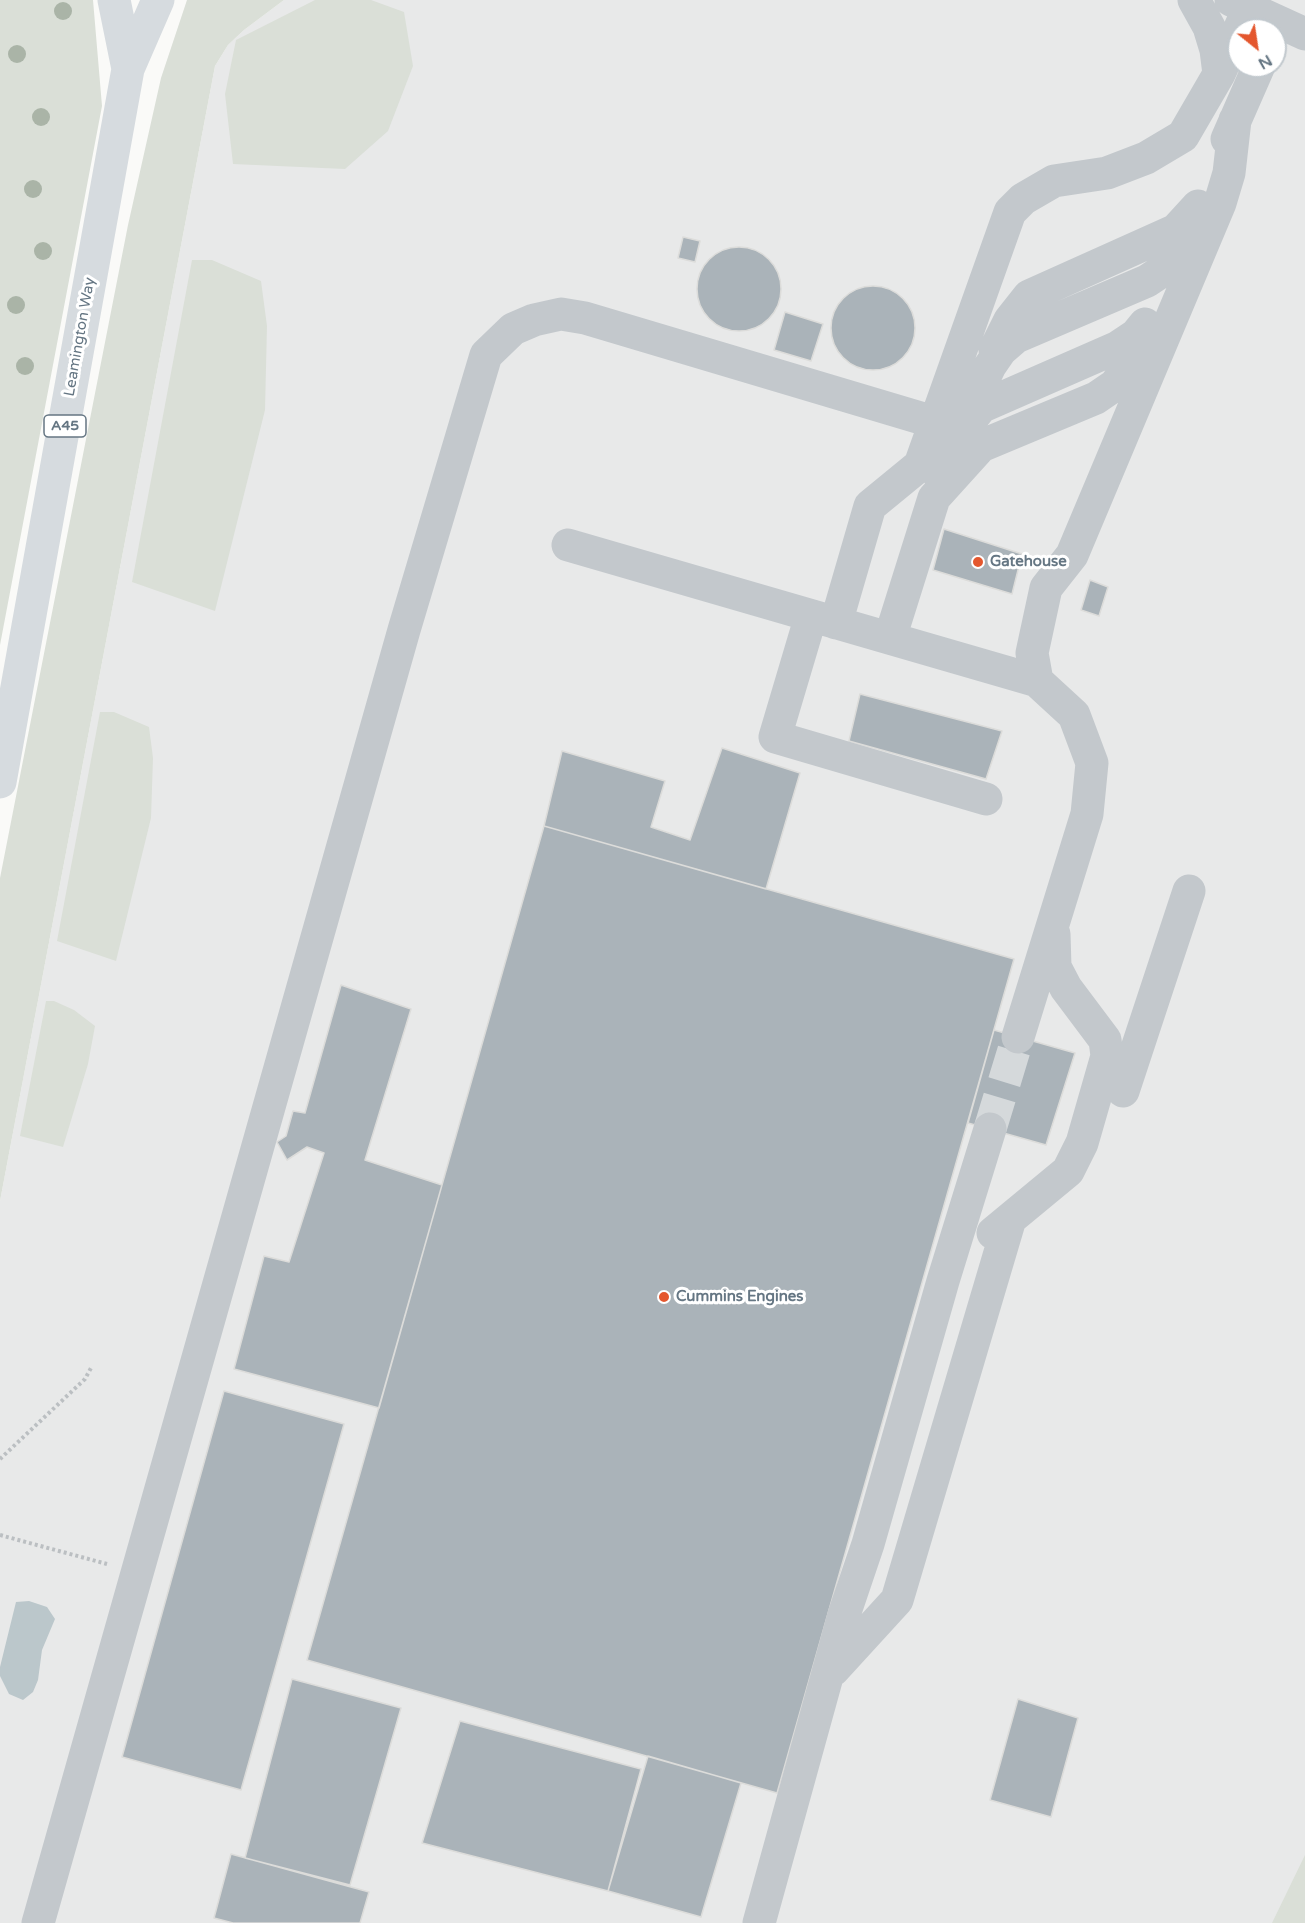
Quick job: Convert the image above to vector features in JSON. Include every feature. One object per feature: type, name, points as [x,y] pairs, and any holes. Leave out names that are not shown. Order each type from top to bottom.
[{"type":"highway","name":"Leamington Way","points":[[114,0],[128,69]]},
{"type":"highway","name":"Leamington Way","points":[[0,782],[128,69],[158,0]]},
{"type":"street","points":[[1194,0],[1209,27],[1216,50],[1219,74]]},
{"type":"street","points":[[890,638],[962,419],[1010,212],[1023,199],[1054,181],[1107,173],[1146,158],[1183,136],[1219,74],[1240,4],[1267,18]]},
{"type":"street","points":[[38,1923],[404,630],[486,355],[513,329],[534,320],[561,314],[585,318],[962,419],[981,446],[1096,398],[1115,385],[1128,368],[1254,78]]},
{"type":"street","points":[[1037,681],[1032,653],[1046,588],[1072,555],[1220,203],[1229,174],[1235,120]]},
{"type":"street","points":[[1185,208],[1173,262],[1136,335],[1118,347],[981,407],[962,431],[962,419],[1020,298],[1039,274],[1185,208]]},
{"type":"street","points":[[962,419],[1000,343],[1019,319],[1156,259],[1174,247],[1173,262],[1147,297],[1000,363],[992,371],[962,419],[920,465],[870,506],[775,737],[986,799]]},
{"type":"street","points":[[568,545],[1037,681],[1074,715],[1092,763],[1087,814],[1018,1037]]},
{"type":"street","points":[[943,1281],[975,1248],[1068,1171],[1082,1143],[1124,1091],[1189,891]]},
{"type":"street","points":[[1058,909],[1053,939],[1055,967],[1066,988],[1105,1040],[1107,1056],[1124,1091]]},
{"type":"street","points":[[759,1923],[827,1676],[990,1129]]},
{"type":"street","points":[[977,1172],[1010,1219]]},
{"type":"street","points":[[827,1676],[897,1600],[1010,1219]]},
{"type":"path","points":[[0,1460],[85,1379],[92,1366]]},
{"type":"path","points":[[0,1535],[137,1572]]},
{"type":"shaded area","points":[[0,0],[93,0],[102,106],[0,645]]},
{"type":"shaded area","points":[[187,0],[284,0],[228,45],[215,66],[0,1201],[0,878],[128,225],[161,78]]},
{"type":"shaded area","points":[[284,0],[1305,0],[1305,1923],[0,1923],[0,1201],[215,66],[228,45]]},
{"type":"shaded area","points":[[315,0],[371,0],[404,12],[413,66],[388,131],[345,169],[233,164],[225,94],[236,40]]},
{"type":"shaded area","points":[[192,260],[212,260],[261,281],[267,326],[265,410],[215,611],[132,582]]},
{"type":"shaded area","points":[[100,712],[114,712],[149,727],[153,758],[151,818],[116,961],[57,941]]},
{"type":"shaded area","points":[[46,1001],[54,1001],[74,1010],[95,1026],[88,1064],[63,1147],[20,1136]]},
{"type":"shaded area","points":[[29,1601],[47,1607],[55,1619],[42,1650],[38,1680],[33,1692],[23,1700],[9,1694],[0,1676],[0,1667],[16,1602]]},
{"type":"shaded area","points":[[1305,1855],[1305,1923],[1272,1923]]},
{"type":"building","points":[[683,237],[700,241],[695,262],[678,258]]},
{"type":"building","points":[[739,247],[755,250],[769,259],[778,273],[781,289],[778,305],[769,319],[755,328],[739,331],[723,328],[709,319],[700,305],[697,289],[700,273],[709,259],[723,250]]},
{"type":"building","points":[[873,286],[889,289],[903,298],[912,312],[915,328],[912,344],[903,358],[889,367],[873,370],[857,367],[843,358],[834,344],[831,328],[834,312],[843,298],[857,289]]},
{"type":"building","points":[[785,312],[823,324],[811,361],[774,350]]},
{"type":"building","name":"Gatehouse","points":[[944,529],[1022,554],[1012,594],[933,570]]},
{"type":"building","points":[[1090,580],[1108,587],[1099,616],[1081,610]]},
{"type":"building","points":[[860,694],[1002,731],[986,779],[849,741]]},
{"type":"building","points":[[722,748],[800,773],[766,889],[544,826],[562,751],[665,781],[651,827],[690,840]]},
{"type":"building","name":"Cummins Engines","points":[[544,826],[1014,959],[777,1793],[307,1660]]},
{"type":"building","points":[[341,985],[411,1009],[365,1160],[442,1185],[379,1408],[234,1369],[264,1256],[289,1262],[324,1153],[307,1147],[287,1160],[277,1142],[286,1136],[293,1111],[305,1113]]},
{"type":"building","points":[[994,1030],[1075,1053],[1046,1145],[968,1123]]},
{"type":"building","points":[[224,1391],[344,1424],[241,1790],[122,1757]]},
{"type":"building","points":[[292,1679],[401,1708],[350,1885],[245,1858]]},
{"type":"building","points":[[1018,1699],[1078,1718],[1051,1817],[990,1800]]},
{"type":"building","points":[[460,1721],[641,1769],[608,1891],[422,1843]]},
{"type":"building","points":[[648,1756],[741,1783],[701,1917],[608,1891]]},
{"type":"building","points":[[231,1854],[369,1892],[360,1923],[233,1923],[214,1918]]},
{"type":"tunnel","points":[[990,1129],[1018,1037]]},
{"type":"place","name":"Gatehouse","points":[[978,562]]},
{"type":"place","name":"Cummins Engines","points":[[664,1297]]}]
